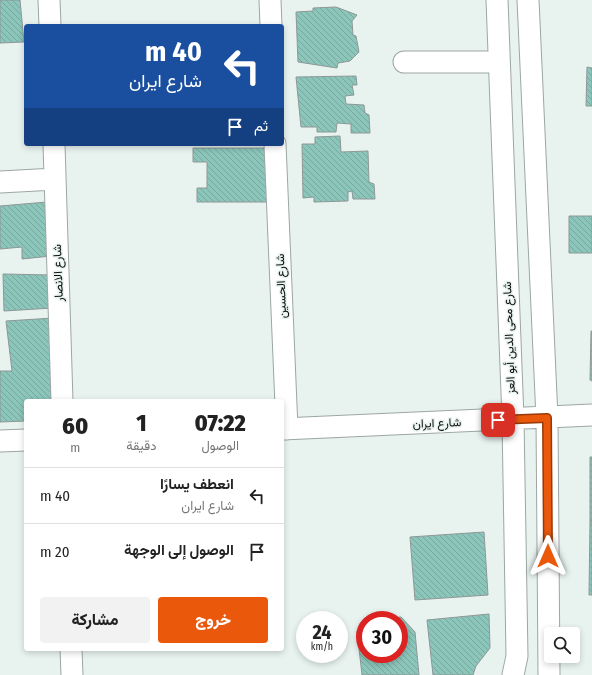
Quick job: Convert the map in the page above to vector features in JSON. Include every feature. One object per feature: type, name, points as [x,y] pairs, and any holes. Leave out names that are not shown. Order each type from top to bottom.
[{"type":"street","points":[[49,0],[50,24]]},
{"type":"street","points":[[270,0],[271,24]]},
{"type":"street","name":"شارع محى الدين أبو العز","points":[[497,0],[512,419],[517,656],[513,675]]},
{"type":"street","points":[[528,0],[547,418],[548,675]]},
{"type":"street","points":[[404,62],[499,62]]},
{"type":"street","name":"شارع الانصار","points":[[54,146],[62,399]]},
{"type":"street","name":"شارع الحسين","points":[[275,146],[283,399]]},
{"type":"street","points":[[0,182],[55,179]]},
{"type":"street","name":"شارع ايران","points":[[284,429],[592,415]]},
{"type":"street","points":[[0,441],[24,440]]},
{"type":"street","points":[[71,651],[72,675]]},
{"type":"building","points":[[0,0],[20,0],[24,42],[0,43]]},
{"type":"building","points":[[336,7],[357,15],[352,21],[353,35],[356,36],[359,52],[350,61],[338,63],[337,68],[298,62],[296,12],[313,11],[313,8]]},
{"type":"building","points":[[587,67],[592,68],[592,106],[586,106]]},
{"type":"building","points":[[356,76],[357,85],[352,85],[354,95],[345,96],[346,104],[364,105],[365,113],[369,115],[370,133],[351,133],[351,124],[337,123],[336,132],[317,132],[317,127],[301,127],[296,77]]},
{"type":"building","points":[[340,136],[341,152],[368,151],[369,182],[374,184],[375,199],[353,199],[352,191],[348,192],[348,201],[314,202],[314,197],[303,198],[302,144],[315,144],[315,137]]},
{"type":"building","points":[[193,148],[268,148],[268,202],[197,202],[197,188],[207,188],[207,162],[193,162]]},
{"type":"building","points":[[47,202],[51,256],[22,259],[22,247],[0,249],[0,206]]},
{"type":"building","points":[[569,216],[592,216],[592,253],[569,253]]},
{"type":"building","points":[[3,274],[51,275],[53,308],[4,311]]},
{"type":"building","points":[[53,318],[56,399],[24,399],[24,421],[0,422],[0,371],[12,371],[6,321]]},
{"type":"building","points":[[592,331],[592,381],[590,380]]},
{"type":"building","points":[[590,457],[592,457],[592,521],[590,521]]},
{"type":"building","points":[[590,521],[592,521],[592,595],[589,595]]},
{"type":"building","points":[[484,532],[488,595],[415,600],[410,537]]},
{"type":"building","points":[[489,614],[490,648],[476,666],[473,675],[433,675],[427,620]]},
{"type":"building","points":[[408,624],[415,632],[419,675],[362,675],[361,663],[408,663]]},
{"type":"route","points":[[498,420],[547,418],[548,556]]}]
